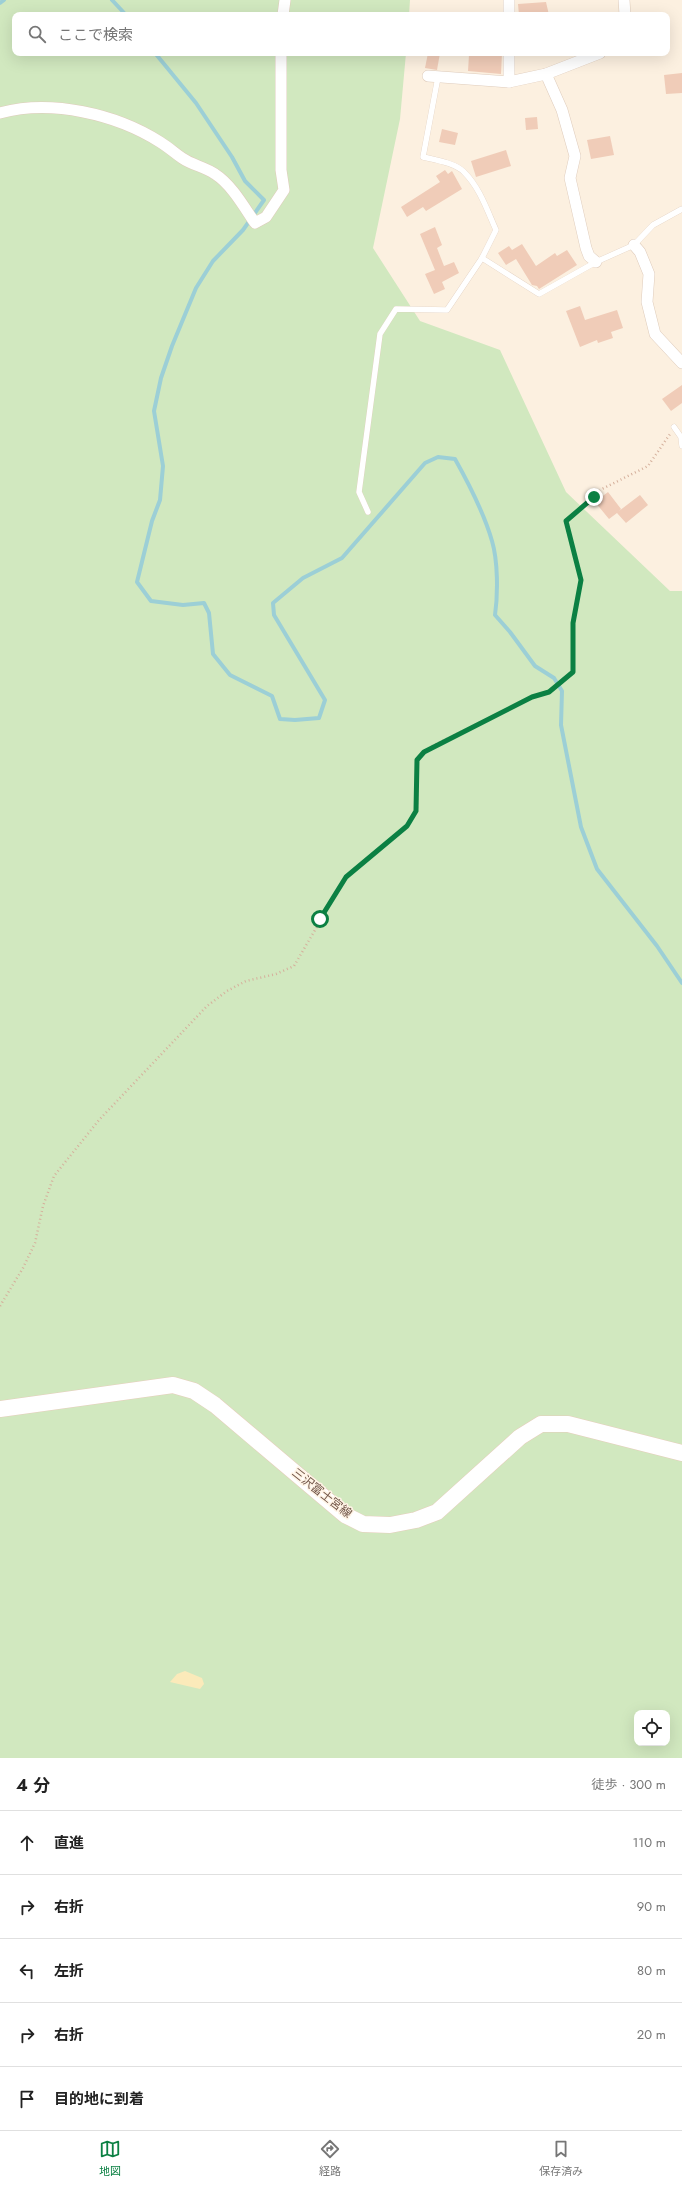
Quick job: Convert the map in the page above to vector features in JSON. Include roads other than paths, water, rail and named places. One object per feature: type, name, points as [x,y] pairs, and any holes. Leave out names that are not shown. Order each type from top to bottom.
[{"type":"main road","name":"三沢富士宮線","points":[[0,1409],[173,1385],[194,1391],[215,1405],[345,1515],[363,1524],[390,1525],[416,1520],[437,1512],[520,1438],[541,1424],[568,1424],[682,1453]]},
{"type":"street","points":[[283,12],[285,0]]},
{"type":"street","points":[[509,0],[509,12]]},
{"type":"street","points":[[624,0],[625,12]]},
{"type":"street","points":[[0,113],[11,110],[47,107],[68,109],[120,122],[160,142],[183,159],[216,174],[238,198],[255,224],[266,217],[284,190],[280,170],[281,56]]},
{"type":"street","points":[[509,56],[509,82]]},
{"type":"street","points":[[433,77],[509,82],[546,74],[592,56]]},
{"type":"street","points":[[546,74],[562,110],[575,156],[570,178],[586,248],[589,256],[596,262]]},
{"type":"street","points":[[634,245],[640,252],[649,274],[647,302],[655,334],[682,363]]},
{"type":"lane","points":[[368,512],[359,492],[380,334],[396,309],[447,310],[482,258],[496,230],[481,195],[463,172],[443,162],[423,157],[433,77]]},
{"type":"lane","points":[[482,258],[539,294],[596,262],[634,245],[653,225],[682,209]]},
{"type":"lane","points":[[674,427],[680,437],[682,446]]},
{"type":"waterway","points":[[0,3],[4,0]]},
{"type":"waterway","points":[[112,0],[123,12]]},
{"type":"waterway","points":[[157,56],[196,103],[232,157],[245,181],[264,200],[243,230],[213,261],[196,288],[172,346],[161,378],[154,411],[163,466],[160,500],[152,521],[137,582],[151,601],[183,605],[204,603],[209,613],[213,654],[230,675],[272,696],[280,719],[295,720],[319,718],[325,700],[274,615],[273,603],[303,578],[342,558],[425,463],[438,457],[455,459],[476,499],[492,541],[497,578],[495,615],[510,632],[535,666],[554,678],[562,691],[561,725],[581,827],[597,869],[657,946],[682,983]]}]
